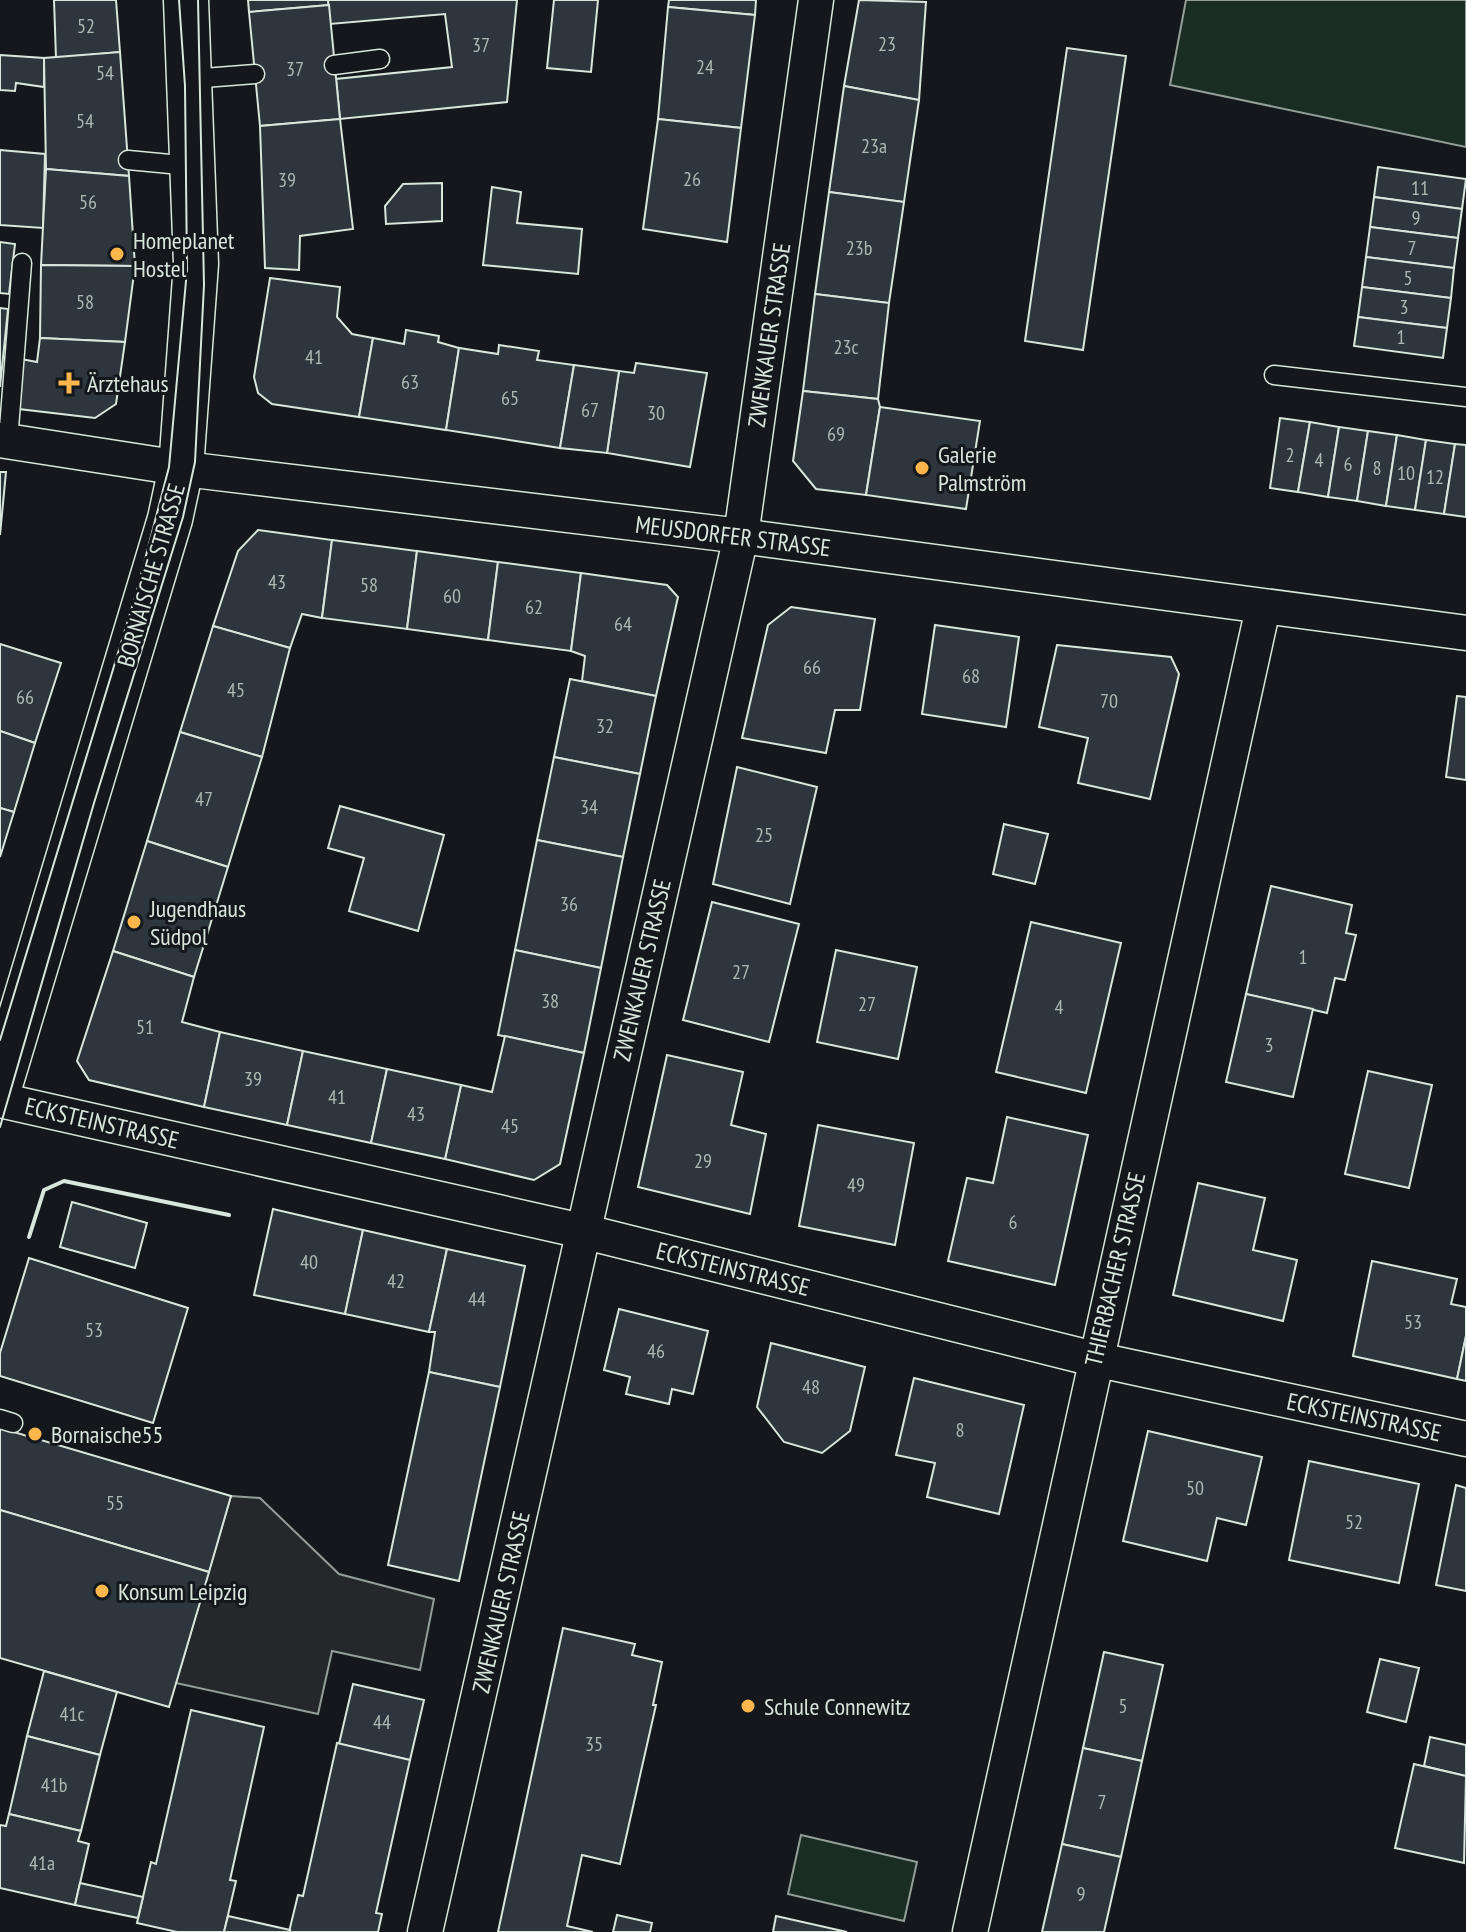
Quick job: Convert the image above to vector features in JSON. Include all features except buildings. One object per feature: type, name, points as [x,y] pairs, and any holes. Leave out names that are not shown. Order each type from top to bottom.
[{"type":"main road","name":"BORNAISCHE STRASSE","points":[[0,1085],[170,519],[181,468],[196,264],[186,0]]},
{"type":"street","name":"ZWENKAUER STRASSE","points":[[425,1932],[741,536],[816,0]]},
{"type":"street","name":"MEUSDORFER STRASSE","points":[[4,440],[181,468],[741,536],[1466,633]]},
{"type":"street","name":"THIERBACHER STRASSE","points":[[970,1932],[1094,1359],[1263,608]]},
{"type":"street","name":"ECKSTEINSTRASSE","points":[[0,1100],[582,1231],[1094,1359],[1466,1439]]},
{"type":"lane","points":[[334,65],[380,59]]},
{"type":"lane","points":[[191,79],[255,74]]},
{"type":"lane","points":[[128,160],[191,166]]},
{"type":"lane","points":[[4,440],[22,263]]},
{"type":"lane","points":[[1274,375],[1466,397]]},
{"type":"green space","points":[[1186,0],[1466,0],[1466,147],[1170,85]]},
{"type":"green space","points":[[801,1835],[917,1862],[904,1921],[788,1894]]},
{"type":"shaded area","points":[[231,1496],[260,1498],[339,1574],[434,1599],[420,1670],[332,1651],[318,1714],[176,1683]]},
{"type":"tram line","points":[[0,1040],[136,594],[169,467],[187,270],[185,86],[179,0]]},
{"type":"tram line","points":[[0,1127],[94,803],[183,517],[195,462],[204,285],[198,0]]},
{"type":"wall","points":[[29,1237],[44,1190],[64,1181],[229,1215]]},
{"type":"place","name":"Homeplanet Hostel","points":[[117,254]]},
{"type":"place","name":"Ärztehaus","points":[[69,383]]},
{"type":"place","name":"Galerie Palmström","points":[[922,468]]},
{"type":"place","name":"Jugendhaus Südpol","points":[[134,922]]},
{"type":"place","name":"Bornaische55","points":[[35,1434]]},
{"type":"place","name":"Konsum Leipzig","points":[[102,1591]]},
{"type":"place","name":"Schule Connewitz","points":[[748,1706]]}]
